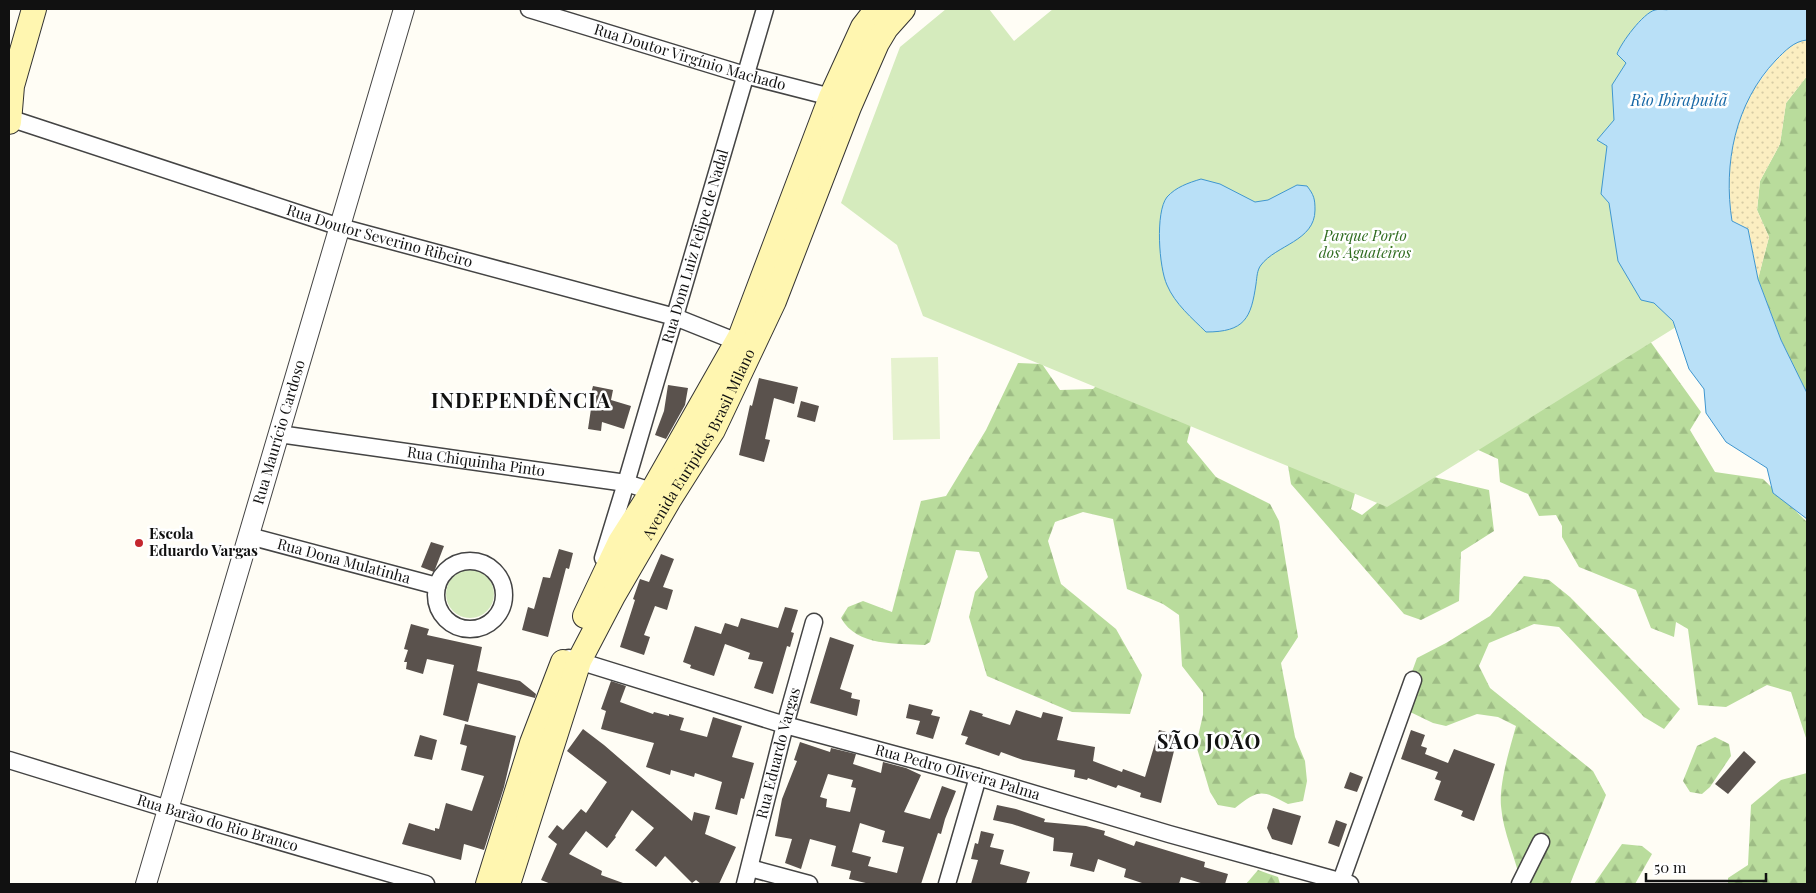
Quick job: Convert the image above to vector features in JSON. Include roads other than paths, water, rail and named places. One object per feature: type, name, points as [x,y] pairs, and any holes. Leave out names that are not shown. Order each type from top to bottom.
[{"type":"main road","points":[[9,119],[10,88],[34,9]]},
{"type":"main road","name":"Avenida Euripides Brasil Milano","points":[[508,884],[583,621],[661,494],[745,344],[840,102],[863,28],[894,10]]},
{"type":"main road","name":"Avenida Euripides Brasil Milano","points":[[488,884],[532,743],[572,659],[613,596],[628,549]]},
{"type":"street","name":"Rua Maurício Cardoso","points":[[146,884],[404,9]]},
{"type":"street","name":"Rua Doutor Virgínio Machado","points":[[529,9],[840,102]]},
{"type":"street","name":"Rua Dom Luiz Felipe de Nadal","points":[[583,621],[626,483],[765,9]]},
{"type":"street","name":"Rua Doutor Severino Ribeiro","points":[[9,119],[340,227],[675,317],[745,344]]},
{"type":"street","name":"Rua Chiquinha Pinto","points":[[279,434],[626,483],[661,494]]},
{"type":"street","name":"Rua Dom Luiz Felipe de Nadal","points":[[626,483],[628,549]]},
{"type":"street","name":"Rua Dona Mulatinha","points":[[249,536],[437,586]]},
{"type":"street","points":[[471,561],[486,566],[499,578],[503,588],[503,600],[500,610],[484,626],[463,628],[452,624],[441,612],[436,597],[437,586],[449,568],[459,563],[471,561]]},
{"type":"street","name":"Rua Eduardo Vargas","points":[[747,876],[785,725],[814,622]]},
{"type":"street","name":"Rua Pedro Oliveira Palma","points":[[572,659],[785,725],[978,777],[1169,834],[1345,883]]},
{"type":"street","points":[[1345,883],[1413,680]]},
{"type":"street","name":"Rua Barão do Rio Branco","points":[[9,760],[168,809],[426,884]]},
{"type":"street","points":[[947,884],[978,777]]},
{"type":"street","points":[[1520,884],[1542,842]]},
{"type":"street","points":[[747,876],[809,884]]},
{"type":"water","name":"Rio Ibirapuitã","points":[[1657,9],[1807,9],[1807,40],[1794,44],[1783,53],[1762,77],[1751,95],[1735,135],[1729,178],[1732,221],[1748,229],[1758,279],[1781,340],[1807,393],[1807,519],[1773,493],[1767,468],[1726,442],[1706,413],[1704,389],[1689,369],[1673,321],[1654,303],[1641,300],[1618,261],[1609,203],[1601,194],[1607,146],[1597,140],[1614,120],[1612,85],[1626,63],[1617,54],[1619,49],[1633,29],[1650,12]]},
{"type":"water","points":[[1201,179],[1220,184],[1255,202],[1268,200],[1297,185],[1307,186],[1313,195],[1315,203],[1313,220],[1309,229],[1294,242],[1268,258],[1260,267],[1257,274],[1252,306],[1244,321],[1230,329],[1206,332],[1184,310],[1170,292],[1164,277],[1160,254],[1160,227],[1163,204],[1167,197],[1178,188]]},
{"type":"place","name":"Escola Eduardo Vargas","points":[[139,543]]},
{"type":"district","name":"INDEPENDÊNCIA","points":[[521,401]]},
{"type":"district","name":"SÃO JOÃO","points":[[1209,742]]},
{"type":"park label","name":"Parque Porto dos Aguateiros","points":[[1365,244]]}]
